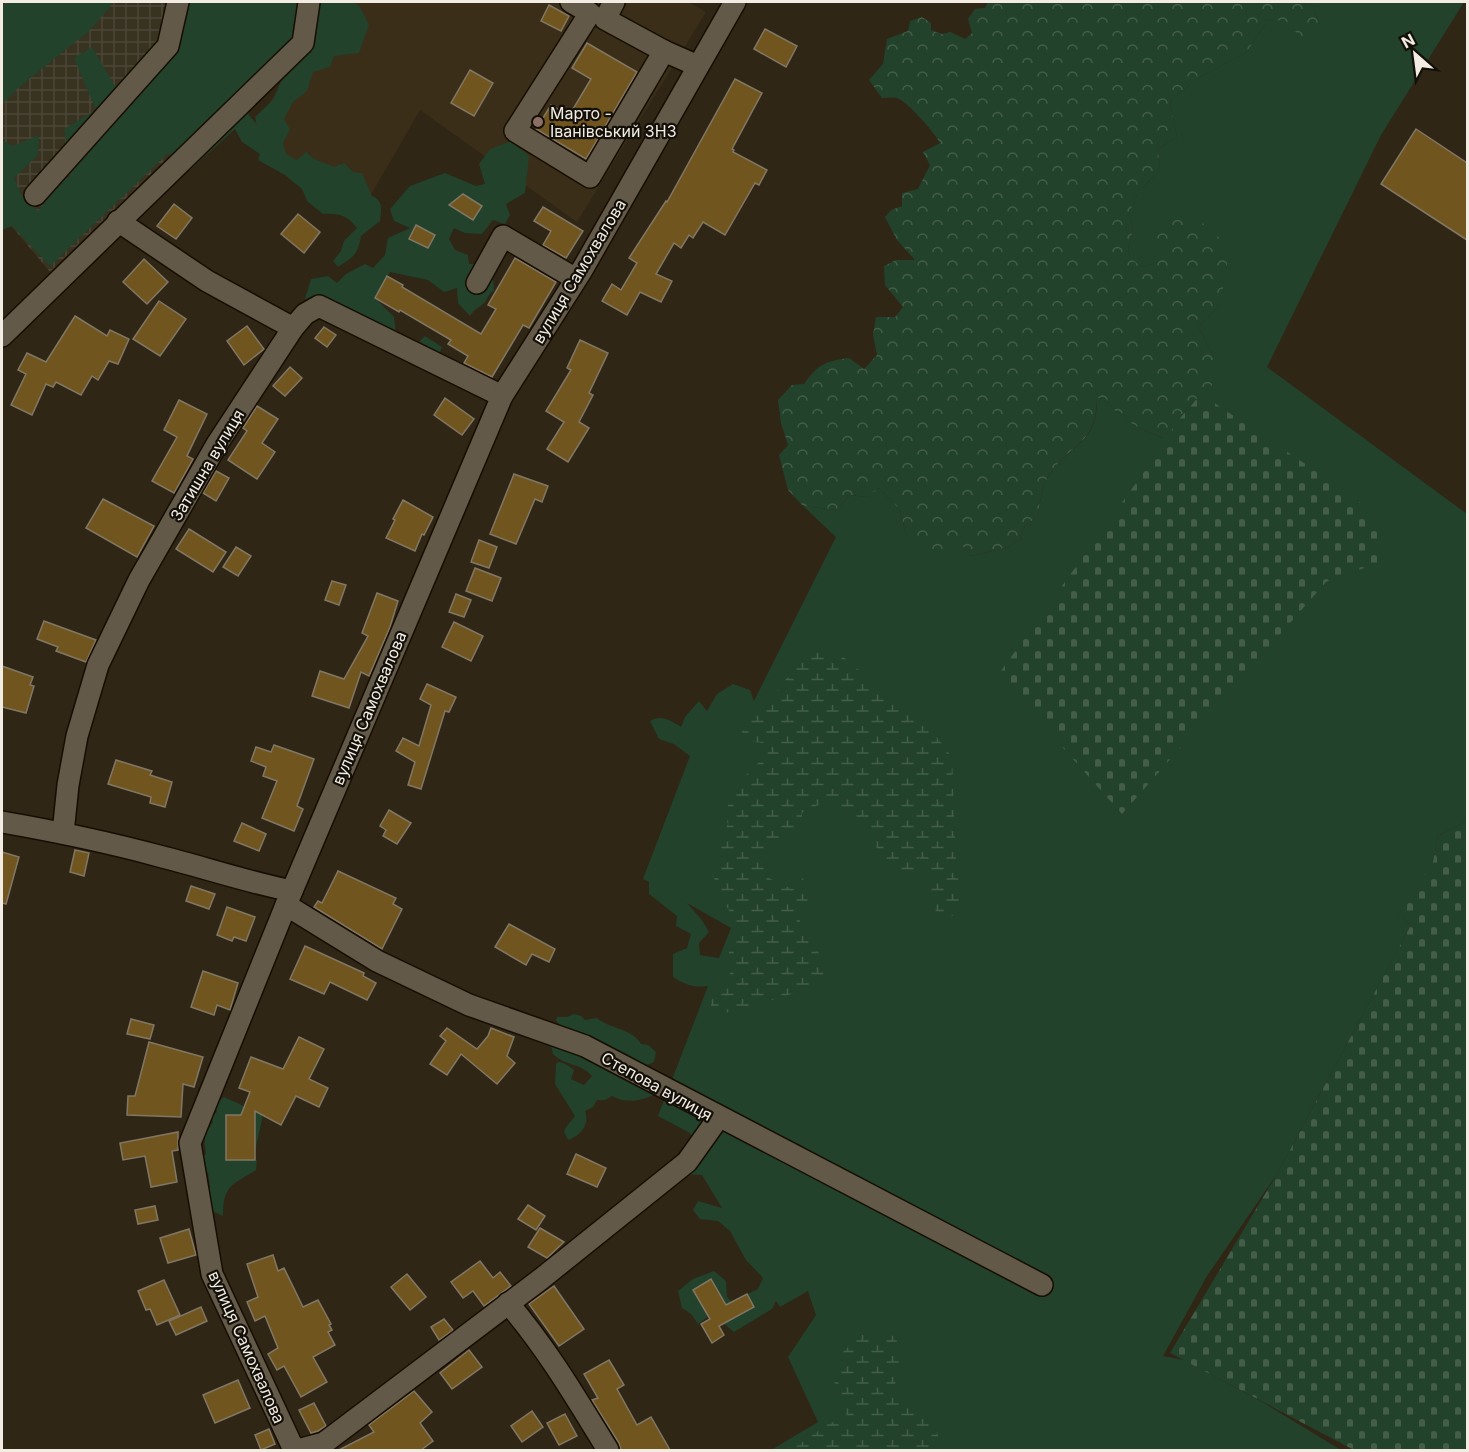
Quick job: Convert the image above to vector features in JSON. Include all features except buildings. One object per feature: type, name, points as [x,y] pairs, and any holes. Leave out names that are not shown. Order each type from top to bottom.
[{"type":"street","points":[[35,195],[168,46],[178,2]]},
{"type":"street","points":[[2,336],[303,43],[309,2]]},
{"type":"street","points":[[571,2],[590,13],[515,131],[590,177],[664,51]]},
{"type":"street","points":[[614,2],[605,19],[664,51],[698,66]]},
{"type":"street","name":"вулиця Самохвалова","points":[[296,1450],[212,1274],[190,1143],[289,898],[502,396],[576,279],[735,2]]},
{"type":"street","points":[[118,221],[207,281],[293,328]]},
{"type":"street","points":[[477,283],[503,236],[576,279]]},
{"type":"street","name":"Затишна вулиця","points":[[63,833],[68,784],[77,736],[98,665],[139,580],[217,444],[293,328],[305,314],[319,306],[502,396]]},
{"type":"street","points":[[2,822],[63,833],[160,856],[256,884],[289,898]]},
{"type":"street","name":"Степова вулиця","points":[[289,898],[377,961],[469,1005],[585,1046],[719,1117],[687,1162],[541,1279],[324,1443],[296,1450]]},
{"type":"street","points":[[719,1117],[1042,1285]]},
{"type":"street","points":[[508,1303],[537,1338],[581,1404],[608,1450]]},
{"type":"shaded area","points":[[2,2],[299,2],[180,146],[50,272],[2,215]]},
{"type":"shaded area","name":"Марто - Іванівський ЗНЗ","points":[[344,2],[689,2],[706,12],[577,222],[420,110],[365,205],[245,135]]},
{"type":"green space","points":[[10,2],[114,2],[90,30],[17,89],[2,104],[2,6]]},
{"type":"green space","points":[[178,2],[353,2],[360,7],[369,25],[359,53],[334,56],[330,67],[313,72],[307,91],[293,102],[284,119],[290,129],[283,143],[286,154],[297,160],[306,152],[334,167],[344,163],[353,172],[362,173],[372,196],[380,203],[380,221],[361,236],[354,255],[348,261],[338,267],[333,261],[341,251],[344,241],[357,228],[350,220],[342,216],[323,214],[307,201],[302,189],[285,175],[258,160],[260,154],[242,142],[235,129],[190,170],[178,167],[243,99],[249,115],[257,125],[255,117],[273,100],[284,74],[301,52],[310,31],[284,60],[174,163],[168,153],[50,266],[12,226],[2,230],[2,140],[13,146],[39,135],[38,155],[14,178],[24,200],[38,211],[63,180],[71,176],[64,129],[96,110],[74,58],[92,47],[120,95],[134,80],[130,73],[147,56],[154,61],[168,46]]},
{"type":"green space","points":[[988,2],[1310,2],[1320,25],[1301,38],[1287,22],[1268,19],[1247,52],[1196,79],[1170,102],[1177,137],[1158,149],[1160,170],[1139,191],[1129,213],[1133,230],[1128,248],[1130,258],[1142,267],[1154,264],[1154,240],[1169,211],[1190,212],[1230,247],[1220,305],[1198,326],[1214,357],[1214,384],[1187,409],[1167,440],[1133,425],[1124,414],[1115,411],[1106,399],[1097,398],[1096,412],[1089,432],[1050,473],[1042,491],[1038,517],[1025,525],[1021,539],[1008,547],[972,556],[963,547],[941,559],[906,535],[900,510],[879,488],[867,497],[850,495],[836,510],[803,506],[788,490],[779,455],[788,445],[781,423],[778,400],[792,385],[804,384],[818,368],[828,362],[849,358],[864,369],[877,355],[873,335],[876,317],[895,317],[903,307],[885,285],[884,266],[896,260],[915,260],[897,240],[885,217],[891,210],[902,206],[902,193],[918,189],[930,165],[923,152],[940,143],[927,125],[902,100],[882,98],[869,80],[883,64],[887,39],[908,31],[910,21],[922,17],[931,23],[931,30],[942,34],[950,32],[965,39],[972,33],[968,19],[975,9],[985,8]]},
{"type":"green space","points":[[1310,2],[1464,2],[1381,135],[1267,367],[1467,514],[1467,821],[1438,836],[1431,873],[1398,913],[1411,925],[1277,1174],[1207,1276],[1163,1356],[1184,1360],[1264,1403],[1341,1450],[771,1450],[818,1422],[788,1357],[816,1315],[808,1291],[780,1307],[776,1301],[772,1309],[734,1332],[723,1323],[716,1311],[698,1324],[691,1314],[682,1308],[678,1291],[693,1279],[714,1271],[726,1281],[727,1297],[732,1302],[758,1289],[763,1278],[746,1260],[730,1231],[718,1221],[700,1219],[693,1210],[698,1201],[722,1208],[702,1175],[684,1174],[700,1157],[690,1133],[658,1116],[708,986],[690,985],[673,977],[673,954],[687,948],[691,934],[676,926],[677,916],[649,894],[649,882],[643,879],[690,756],[674,744],[659,739],[650,721],[662,718],[681,727],[685,717],[699,701],[707,711],[717,694],[733,684],[750,690],[754,701],[836,537],[803,506],[836,510],[850,495],[867,497],[879,488],[900,510],[906,535],[963,547],[972,556],[1008,547],[1021,539],[1025,525],[1038,517],[1042,491],[1050,473],[1090,432],[1094,423],[1097,398],[1106,399],[1115,411],[1124,414],[1133,425],[1162,438],[1201,394],[1214,384],[1214,357],[1198,326],[1220,305],[1154,240],[1154,264],[1142,267],[1130,259],[1128,248],[1133,230],[1129,213],[1139,191],[1160,170],[1158,149],[1177,137],[1170,102],[1196,79],[1247,52],[1268,19],[1320,25]],"holes":[[[687,903],[731,928],[719,958],[700,955],[699,943],[709,932]]]},
{"type":"green space","points":[[511,141],[529,156],[525,193],[506,204],[510,215],[505,224],[493,220],[482,234],[465,233],[454,228],[449,239],[455,250],[468,255],[469,264],[476,264],[493,278],[494,290],[485,302],[470,316],[458,303],[457,288],[444,292],[428,280],[390,272],[375,298],[394,317],[397,342],[413,348],[425,336],[442,347],[435,363],[305,299],[311,279],[328,276],[337,283],[346,274],[365,264],[373,268],[385,255],[388,238],[410,228],[394,221],[390,209],[410,186],[445,173],[476,186],[485,184],[479,164],[490,149]]},
{"type":"green space","points":[[1201,394],[1356,498],[1375,520],[1383,544],[1378,563],[1326,582],[1122,814],[998,675],[1167,440],[1175,424]]},
{"type":"green space","points":[[835,650],[859,670],[885,700],[896,704],[936,736],[952,757],[956,861],[962,910],[942,922],[928,896],[936,880],[928,863],[919,858],[916,872],[903,874],[890,872],[875,845],[878,832],[855,818],[850,811],[840,810],[831,799],[802,813],[802,823],[783,845],[766,855],[769,878],[792,889],[803,878],[809,892],[806,908],[799,911],[801,927],[809,943],[825,959],[823,976],[801,991],[741,1010],[711,1015],[711,1000],[724,991],[729,982],[729,953],[737,923],[713,876],[721,855],[721,839],[728,824],[725,814],[733,792],[768,753],[765,743],[745,741],[742,732],[794,672],[803,655]]},
{"type":"green space","points":[[1467,821],[1467,1450],[1354,1450],[1170,1353],[1277,1174],[1411,925],[1398,913],[1433,862],[1438,836]]},
{"type":"green space","points":[[574,1014],[585,1020],[597,1018],[632,1035],[641,1044],[648,1045],[656,1052],[654,1062],[645,1066],[656,1094],[634,1101],[612,1096],[605,1100],[597,1100],[593,1107],[585,1111],[586,1120],[583,1129],[577,1136],[568,1140],[564,1132],[575,1116],[555,1084],[556,1064],[560,1062],[574,1070],[571,1079],[584,1085],[592,1076],[553,1054],[551,1046],[553,1037],[609,1049],[609,1045],[591,1040],[583,1032],[567,1032],[556,1020],[557,1017]]},
{"type":"green space","points":[[224,1097],[263,1115],[253,1160],[257,1160],[256,1170],[230,1187],[223,1206],[223,1216],[212,1211],[207,1197],[210,1187],[208,1173],[199,1161],[206,1154],[204,1135],[213,1122],[211,1117],[217,1112],[215,1104]]},
{"type":"green space","points":[[863,1332],[895,1336],[901,1353],[894,1390],[929,1413],[943,1448],[949,1450],[794,1450],[828,1424],[847,1417],[841,1391],[834,1382],[842,1353]]},
{"type":"place","name":"Марто - Іванівський ЗНЗ","points":[[538,122]]}]
